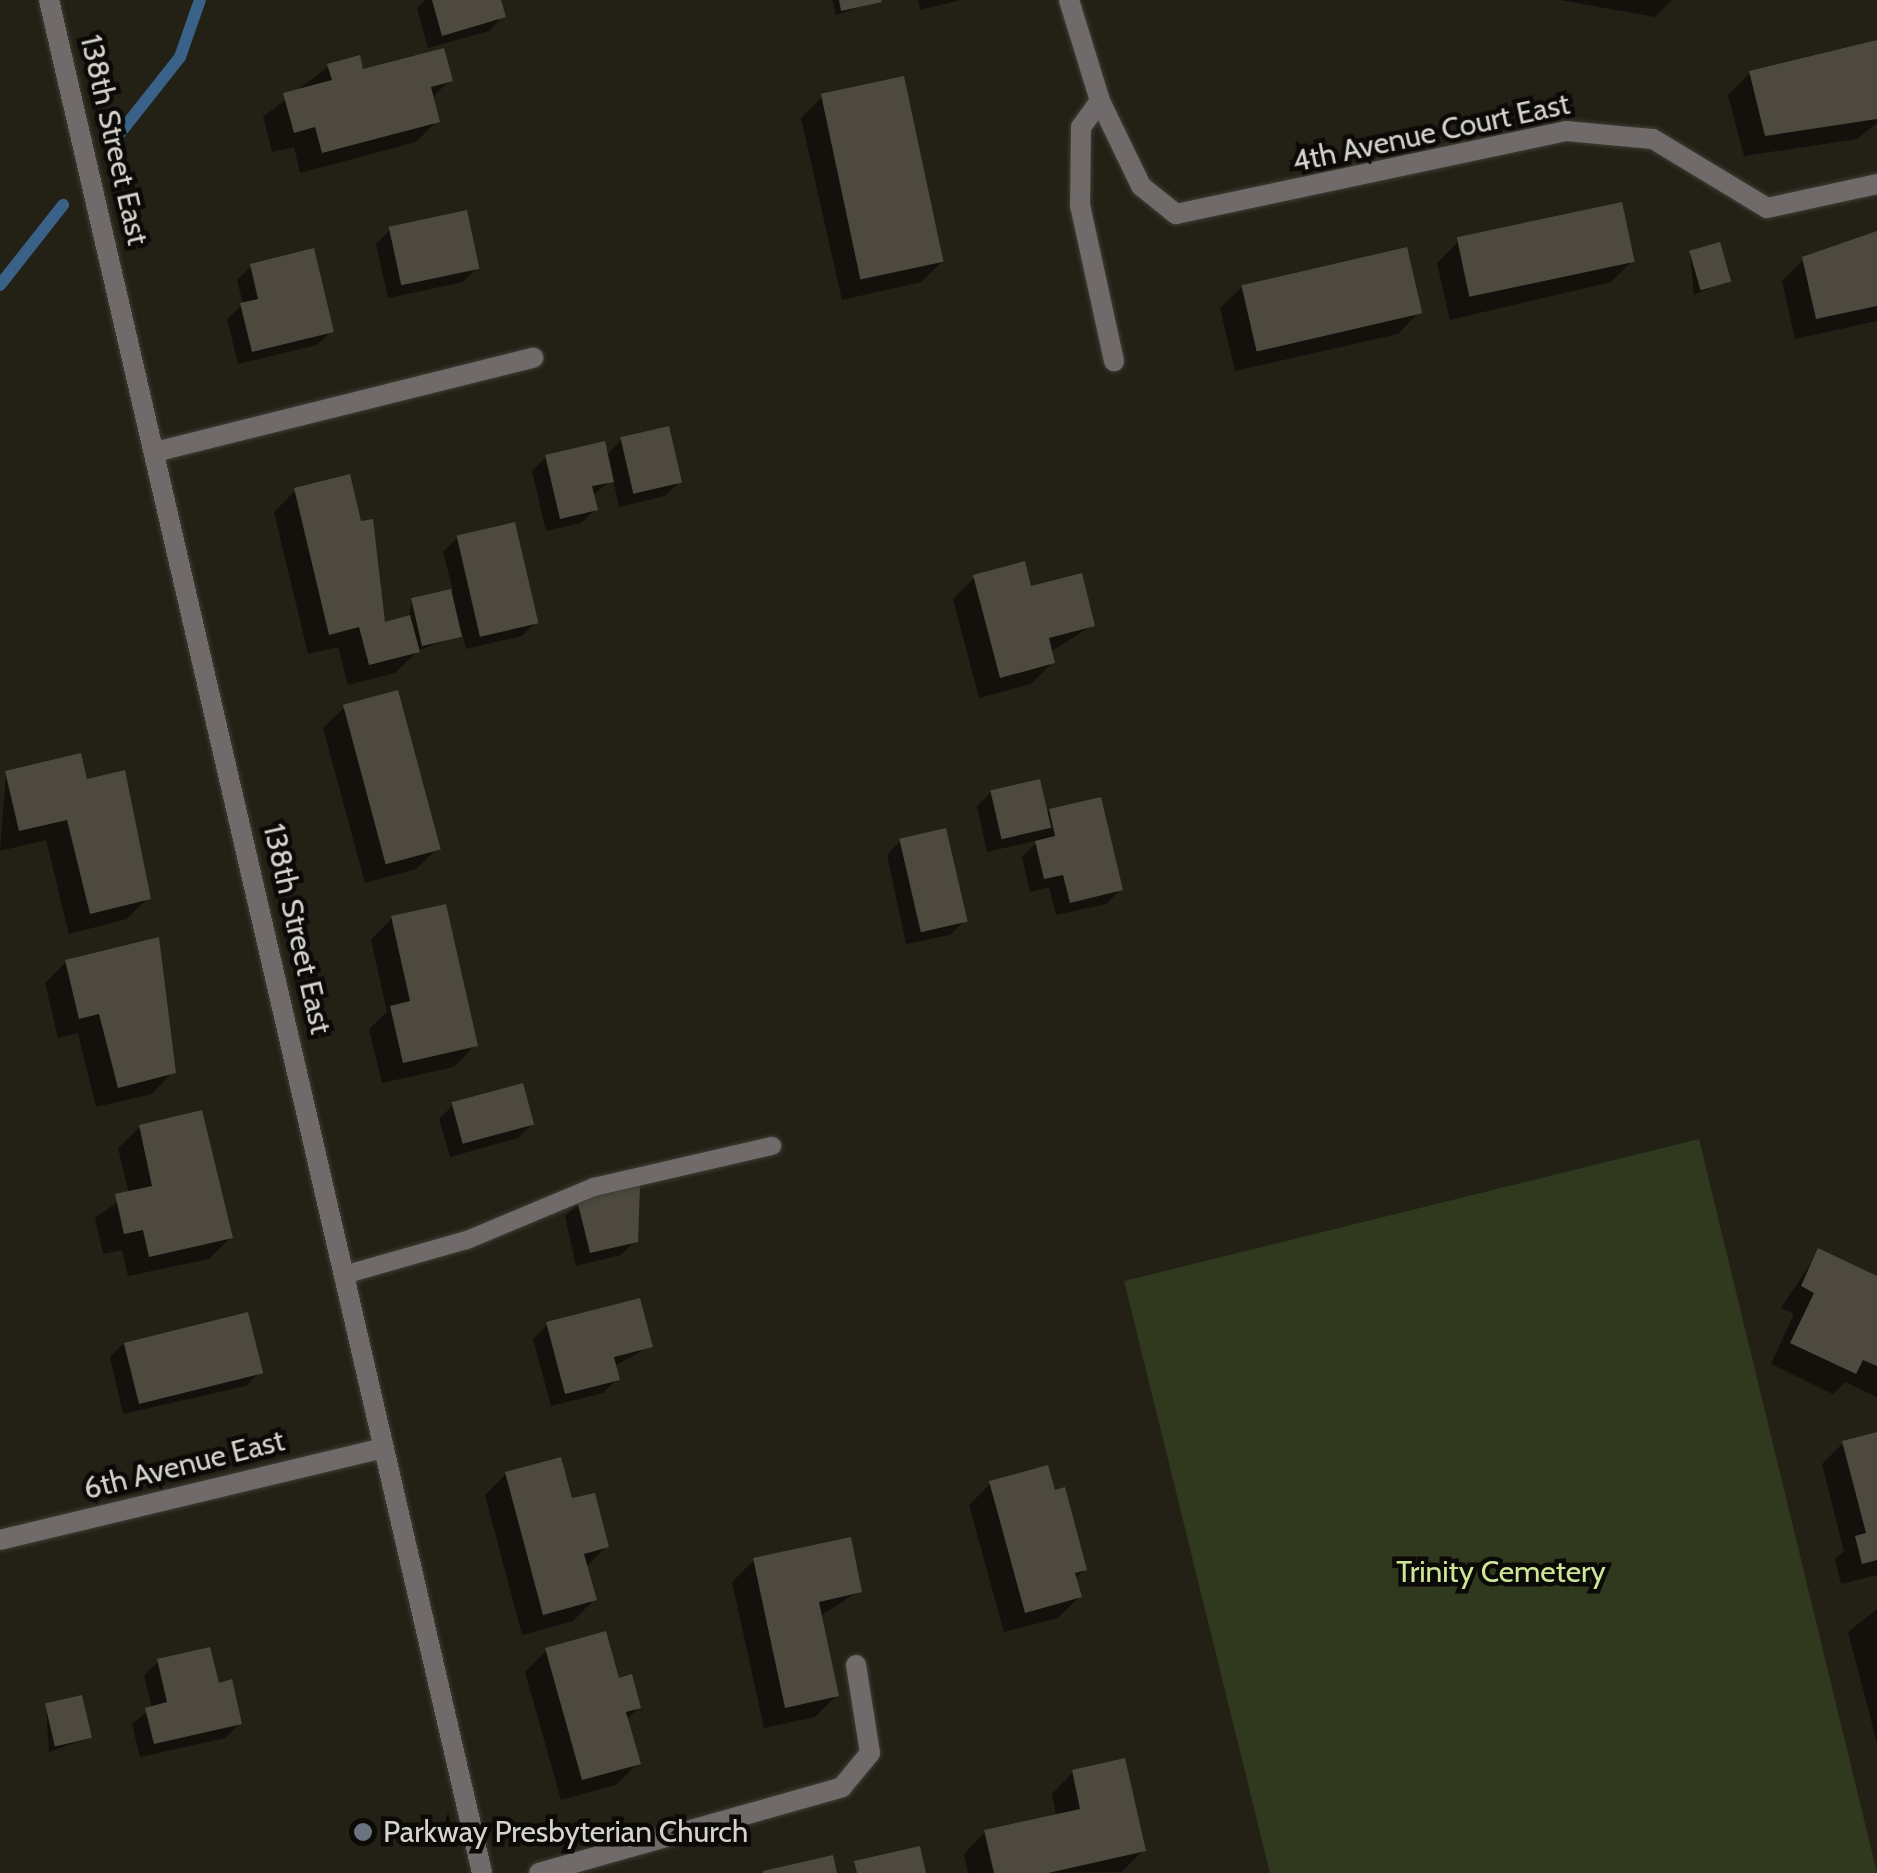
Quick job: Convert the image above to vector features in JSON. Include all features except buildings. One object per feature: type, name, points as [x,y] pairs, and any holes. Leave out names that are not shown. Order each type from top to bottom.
[{"type":"street","name":"138th Street East","points":[[49,0],[482,1873]]},
{"type":"street","points":[[1070,0],[1100,101],[1081,127],[1080,205],[1114,361]]},
{"type":"street","name":"4th Avenue Court East","points":[[1100,101],[1142,186],[1176,214],[1566,131],[1653,139],[1766,208],[1877,184]]},
{"type":"street","points":[[155,452],[533,358]]},
{"type":"street","name":"6th Avenue East","points":[[0,1540],[382,1448]]},
{"type":"street","points":[[539,1873],[755,1816],[857,1776],[870,1732],[856,1666]]},
{"type":"lane","points":[[344,1274],[467,1240],[594,1187],[772,1146]]},
{"type":"green space","name":"Trinity Cemetery","points":[[1699,1139],[1877,1873],[1270,1873],[1124,1281]]},
{"type":"waterway","points":[[120,133],[180,57],[200,0]]},
{"type":"waterway","points":[[0,285],[63,205]]},
{"type":"place","name":"Parkway Presbyterian Church","points":[[363,1832]]}]
